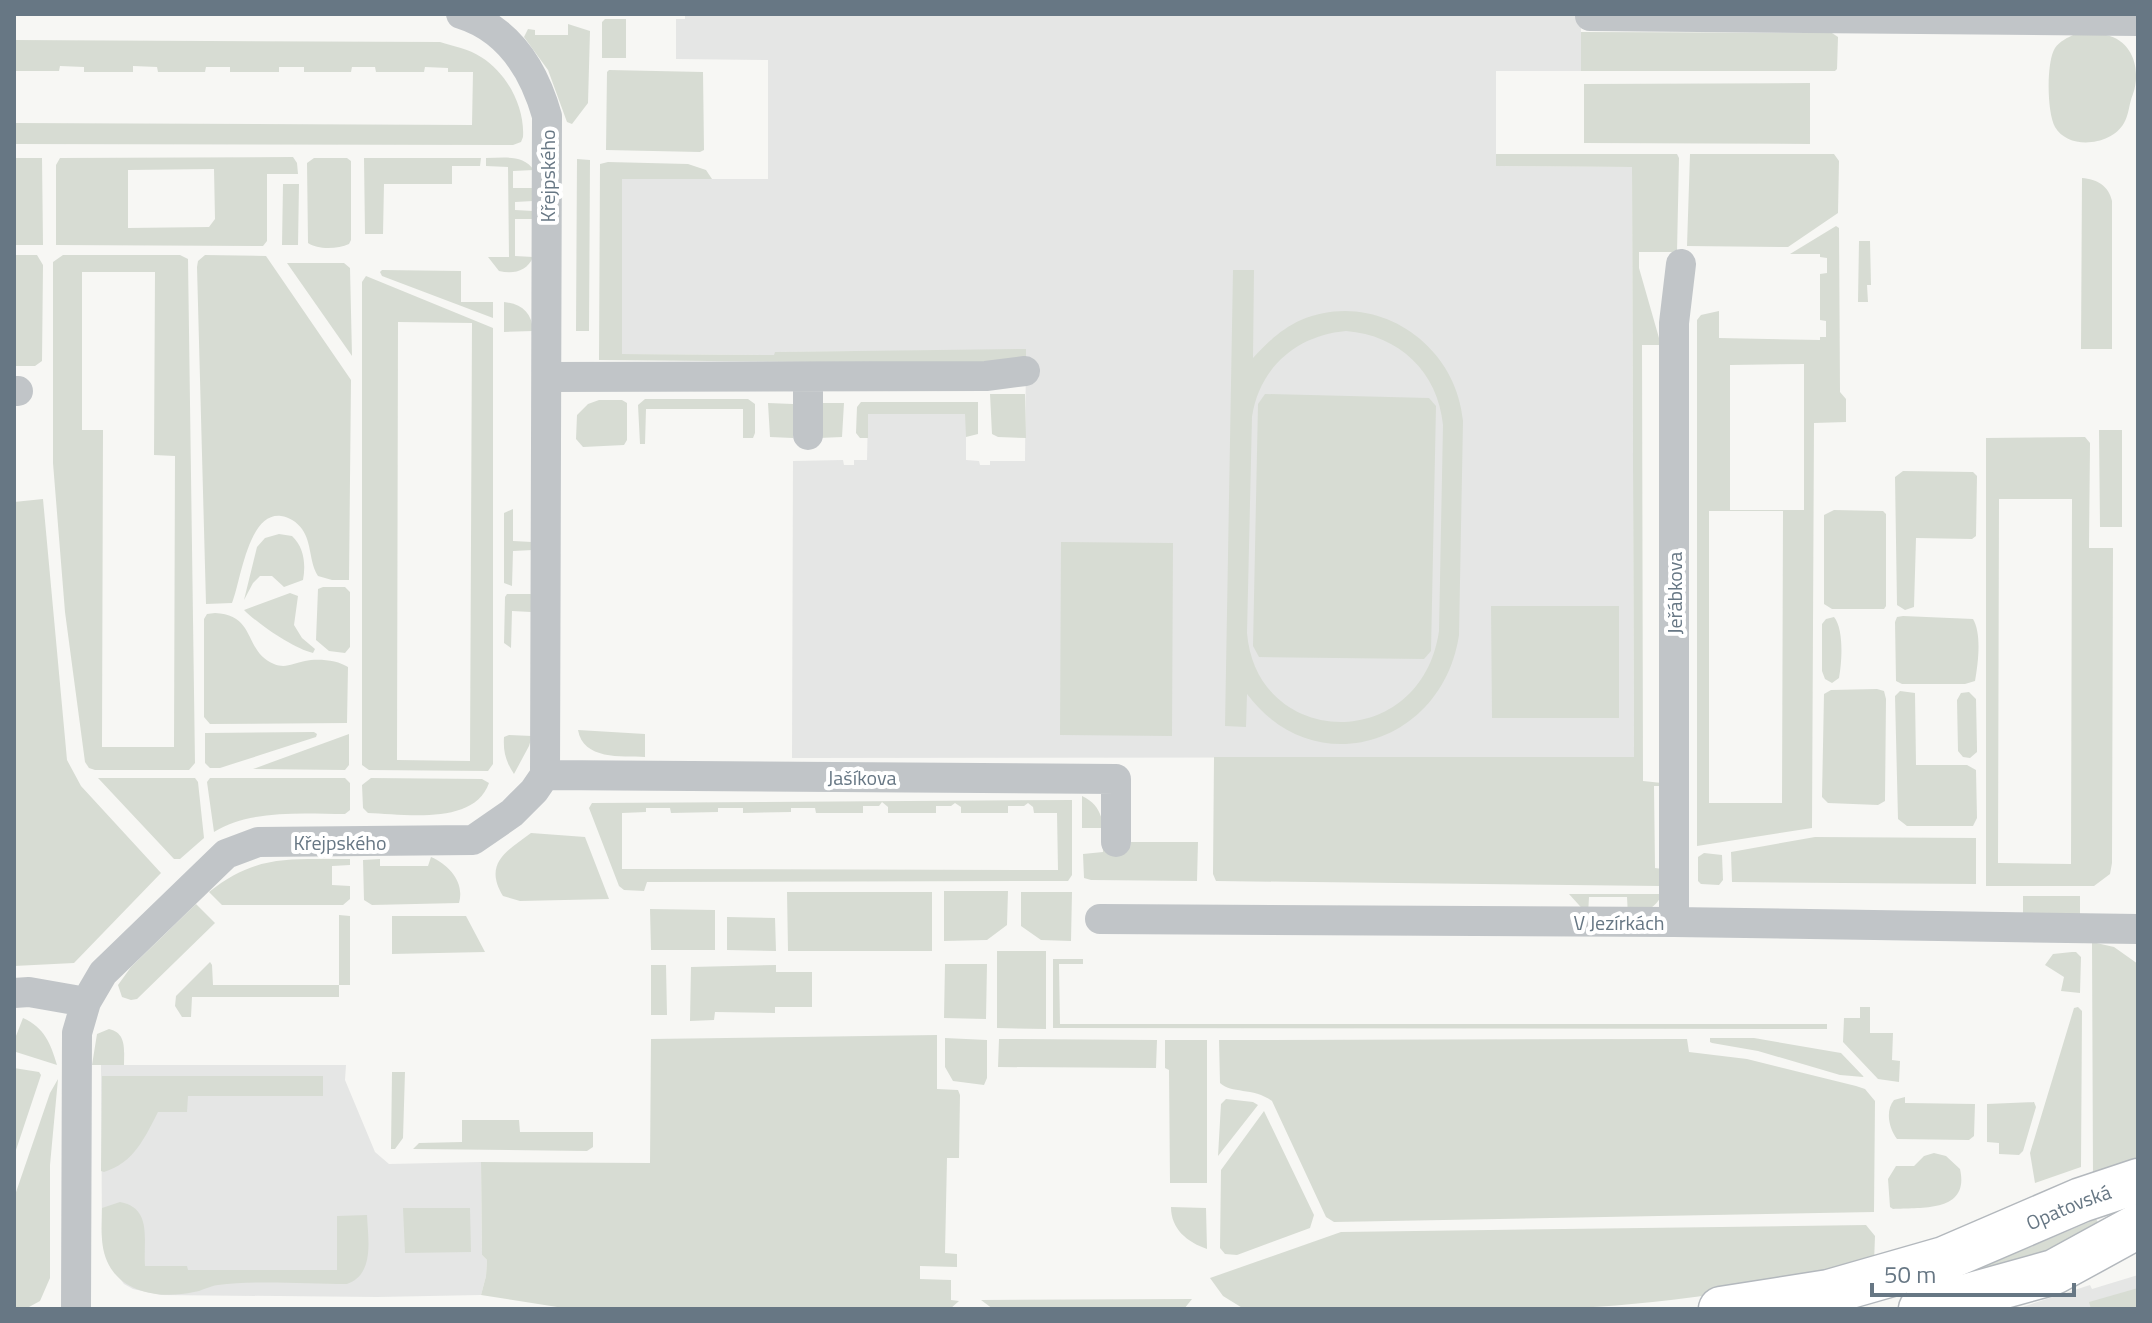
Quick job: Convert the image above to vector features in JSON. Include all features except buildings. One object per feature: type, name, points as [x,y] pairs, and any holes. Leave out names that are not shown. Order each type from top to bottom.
[{"type":"main road","name":"Opatovská","points":[[1721,1309],[1829,1292],[1944,1259],[2081,1200],[2138,1181]]},
{"type":"main road","points":[[1921,1309],[2054,1272],[2138,1226]]},
{"type":"street","name":"Křejpského","points":[[76,1309],[77,1033],[86,1002],[103,973],[226,854],[258,842],[473,840],[512,813],[545,775],[547,116],[528,67],[511,44],[490,28],[461,14]]},
{"type":"street","points":[[1590,16],[2131,25]]},
{"type":"street","name":"Jeřábkova","points":[[1674,922],[1674,323],[1681,264]]},
{"type":"street","points":[[547,377],[986,376],[1025,371]]},
{"type":"street","points":[[808,377],[808,435]]},
{"type":"street","name":"Jašíkova","points":[[545,775],[1116,779],[1116,842]]},
{"type":"street","name":"V Jezírkách","points":[[1100,919],[1674,922],[2138,929]]},
{"type":"street","points":[[14,993],[29,992],[86,1002]]},
{"type":"shaded area","points":[[685,14],[1581,14],[1581,71],[1496,71],[1496,166],[1632,167],[1634,757],[792,758],[793,461],[843,460],[844,465],[854,465],[854,460],[867,460],[868,414],[966,414],[966,460],[979,461],[980,465],[990,465],[990,461],[1025,461],[1026,350],[776,352],[775,355],[621,354],[622,179],[768,179],[768,60],[676,59],[676,19],[685,19]]},
{"type":"shaded area","points":[[605,19],[626,19],[626,58],[602,58],[602,22]]},
{"type":"shaded area","points":[[568,24],[590,31],[588,103],[572,124],[567,122],[548,70],[524,37],[528,29],[535,30],[535,35],[568,35]]},
{"type":"shaded area","points":[[1581,32],[1832,33],[1838,37],[1837,69],[1581,71]]},
{"type":"shaded area","points":[[2075,34],[2102,34],[2116,38],[2133,58],[2136,76],[2127,116],[2118,130],[2101,140],[2070,140],[2061,135],[2052,120],[2049,75],[2052,55],[2059,43]]},
{"type":"shaded area","points":[[14,40],[440,42],[476,54],[499,72],[517,103],[523,137],[521,142],[513,145],[14,144],[14,123],[472,125],[473,72],[448,72],[448,68],[425,67],[424,72],[376,72],[375,67],[352,67],[351,72],[304,72],[304,67],[279,67],[279,72],[230,72],[230,67],[206,67],[205,72],[158,72],[157,67],[133,66],[133,72],[84,72],[84,67],[60,66],[59,71],[14,71]]},
{"type":"shaded area","points":[[609,70],[703,72],[704,150],[606,150]]},
{"type":"shaded area","points":[[1810,83],[1810,144],[1584,143],[1584,84]]},
{"type":"shaded area","points":[[1496,154],[1677,154],[1679,158],[1677,252],[1639,252],[1639,268],[1661,345],[1642,345],[1643,781],[1662,783],[1662,786],[1654,786],[1655,868],[1663,869],[1660,886],[1216,881],[1213,874],[1214,757],[1634,757],[1632,167],[1496,166]]},
{"type":"shaded area","points":[[1690,154],[1834,154],[1839,161],[1838,213],[1788,247],[1687,246]]},
{"type":"shaded area","points":[[293,157],[298,174],[267,174],[267,241],[263,246],[56,245],[56,165],[60,158]],"holes":[[[214,169],[215,219],[209,227],[128,228],[128,170]]]},
{"type":"shaded area","points":[[14,158],[42,158],[43,245],[14,245]]},
{"type":"shaded area","points":[[314,158],[347,158],[351,161],[349,244],[328,248],[308,243],[307,163]]},
{"type":"shaded area","points":[[364,158],[481,158],[480,166],[452,166],[452,184],[384,184],[383,234],[365,234]]},
{"type":"shaded area","points":[[486,158],[519,159],[534,170],[513,171],[513,188],[533,188],[533,201],[515,202],[515,210],[533,211],[533,219],[515,219],[515,256],[533,257],[519,271],[499,271],[488,257],[509,257],[508,167],[486,166]]},
{"type":"shaded area","points":[[577,159],[590,160],[589,331],[576,331]]},
{"type":"shaded area","points":[[600,164],[688,164],[706,170],[712,179],[622,179],[622,354],[774,355],[775,352],[1026,349],[1026,364],[599,360]]},
{"type":"shaded area","points":[[2082,178],[2102,184],[2112,201],[2112,349],[2081,349]]},
{"type":"shaded area","points":[[283,184],[299,184],[298,245],[282,245]]},
{"type":"shaded area","points":[[1836,226],[1839,228],[1840,392],[1846,399],[1846,422],[1814,423],[1812,828],[1697,846],[1697,320],[1701,315],[1719,311],[1719,338],[1820,340],[1820,337],[1826,337],[1826,321],[1820,320],[1820,274],[1827,273],[1827,258],[1820,257],[1820,254],[1790,254]],"holes":[[[1804,364],[1804,510],[1730,510],[1730,365]],[[1709,511],[1783,511],[1782,803],[1709,803]]]},
{"type":"shaded area","points":[[1859,241],[1870,241],[1871,285],[1867,285],[1868,302],[1858,302]]},
{"type":"shaded area","points":[[14,255],[37,255],[43,265],[42,361],[35,366],[14,366]]},
{"type":"shaded area","points":[[63,255],[180,255],[188,259],[195,763],[189,770],[95,770],[85,762],[65,612],[53,463],[53,262]],"holes":[[[82,272],[155,272],[154,455],[175,456],[174,747],[102,747],[103,430],[82,430]]]},
{"type":"shaded area","points":[[205,255],[266,256],[351,380],[349,580],[318,576],[305,534],[293,520],[281,516],[270,518],[253,536],[232,603],[206,604],[197,267],[198,261]]},
{"type":"shaded area","points":[[287,263],[344,263],[350,268],[352,356]]},
{"type":"shaded area","points":[[382,270],[461,271],[461,302],[493,302],[493,318],[382,276]]},
{"type":"shaded area","points":[[1233,270],[1254,270],[1253,358],[1281,332],[1301,320],[1329,312],[1357,312],[1383,318],[1407,330],[1428,347],[1445,368],[1457,393],[1463,421],[1459,635],[1448,673],[1429,703],[1403,726],[1372,740],[1340,744],[1307,738],[1275,722],[1247,694],[1246,727],[1225,726]],"holes":[[[1346,331],[1383,340],[1412,360],[1424,373],[1440,406],[1443,425],[1439,631],[1426,671],[1403,700],[1373,717],[1340,722],[1307,716],[1279,699],[1257,672],[1247,633],[1252,417],[1263,383],[1283,357],[1312,339],[1328,334]]]},
{"type":"shaded area","points":[[366,276],[493,328],[493,764],[488,771],[369,770],[362,765],[362,282]],"holes":[[[398,322],[472,323],[470,761],[397,760]]]},
{"type":"shaded area","points":[[504,302],[525,310],[531,319],[533,331],[504,332]]},
{"type":"shaded area","points":[[990,394],[1025,394],[1026,438],[992,434]]},
{"type":"shaded area","points":[[1265,394],[1429,398],[1436,406],[1431,651],[1424,659],[1259,657],[1253,646],[1258,404]]},
{"type":"shaded area","points":[[645,399],[748,399],[755,404],[755,433],[753,438],[743,438],[743,409],[646,409],[645,444],[640,444],[638,405]]},
{"type":"shaded area","points":[[599,400],[622,400],[627,403],[627,440],[624,445],[583,447],[576,439],[577,415],[588,404]]},
{"type":"shaded area","points":[[861,402],[978,402],[978,434],[966,437],[965,414],[868,414],[868,438],[860,438],[856,433],[857,407]]},
{"type":"shaded area","points":[[768,403],[793,404],[793,438],[770,437]]},
{"type":"shaded area","points":[[820,403],[844,403],[842,437],[819,438]]},
{"type":"shaded area","points":[[2099,430],[2122,430],[2122,527],[2100,527]]},
{"type":"shaded area","points":[[2085,437],[2090,443],[2089,548],[2113,548],[2112,863],[2110,874],[2094,886],[1986,886],[1986,438]],"holes":[[[1999,499],[2072,499],[2071,864],[1998,863]]]},
{"type":"shaded area","points":[[1903,471],[1973,472],[1977,476],[1976,536],[1972,539],[1916,538],[1914,607],[1905,610],[1897,605],[1895,477]]},
{"type":"shaded area","points":[[43,499],[67,760],[81,786],[161,873],[74,963],[14,966],[14,502]]},
{"type":"shaded area","points":[[513,509],[513,541],[532,542],[533,550],[513,551],[512,586],[504,583],[504,513]]},
{"type":"shaded area","points":[[1834,510],[1883,511],[1886,514],[1884,609],[1832,609],[1824,604],[1824,515]]},
{"type":"shaded area","points":[[279,534],[292,536],[299,545],[304,562],[303,580],[284,587],[272,576],[260,576],[244,600],[257,547],[265,538]]},
{"type":"shaded area","points":[[1061,542],[1173,543],[1172,736],[1060,735]]},
{"type":"shaded area","points":[[345,587],[350,592],[350,647],[345,653],[329,651],[316,640],[318,589]]},
{"type":"shaded area","points":[[290,593],[298,596],[294,625],[302,638],[315,649],[313,653],[296,647],[244,610]]},
{"type":"shaded area","points":[[507,594],[531,594],[531,612],[512,611],[511,648],[504,643]]},
{"type":"shaded area","points":[[1491,606],[1619,606],[1619,718],[1492,718]]},
{"type":"shaded area","points":[[215,613],[238,620],[258,651],[274,664],[286,666],[321,660],[348,667],[347,723],[210,724],[204,717],[204,619],[207,614]]},
{"type":"shaded area","points":[[1834,617],[1841,637],[1841,655],[1839,678],[1832,683],[1825,679],[1822,671],[1822,624]]},
{"type":"shaded area","points":[[1897,617],[1973,619],[1978,641],[1975,681],[1965,684],[1902,684],[1896,681],[1895,622]]},
{"type":"shaded area","points":[[1831,690],[1884,691],[1886,699],[1885,801],[1878,805],[1828,803],[1822,797],[1824,694]]},
{"type":"shaded area","points":[[1900,691],[1915,693],[1916,765],[1967,765],[1976,770],[1977,818],[1973,826],[1907,826],[1898,819],[1895,696]]},
{"type":"shaded area","points":[[1969,692],[1976,699],[1977,748],[1970,758],[1963,757],[1958,751],[1957,700],[1961,693]]},
{"type":"shaded area","points":[[578,730],[645,734],[645,757],[615,756],[595,751],[581,740]]},
{"type":"shaded area","points":[[314,732],[316,737],[220,768],[210,768],[205,763],[205,733]]},
{"type":"shaded area","points":[[349,734],[349,765],[345,770],[253,769]]},
{"type":"shaded area","points":[[532,736],[514,774],[505,752],[504,737]]},
{"type":"shaded area","points":[[98,778],[195,778],[204,838],[180,859],[174,859]]},
{"type":"shaded area","points":[[210,778],[345,778],[350,783],[350,810],[345,814],[261,816],[244,819],[214,832],[207,782]]},
{"type":"shaded area","points":[[371,778],[482,779],[489,783],[481,797],[454,812],[400,815],[368,813],[363,808],[362,785]]},
{"type":"shaded area","points":[[1082,796],[1098,811],[1103,824],[1106,847],[1130,847],[1131,842],[1198,842],[1197,881],[1084,878],[1083,854],[1103,852],[1102,828],[1082,828]]},
{"type":"shaded area","points":[[1072,800],[1072,875],[1068,881],[647,882],[644,891],[624,890],[619,886],[589,808],[592,803]],"holes":[[[882,802],[888,807],[888,813],[936,813],[936,806],[955,803],[961,807],[961,813],[1008,813],[1008,806],[1028,803],[1034,813],[1057,813],[1058,870],[622,869],[622,813],[646,812],[646,808],[670,808],[671,813],[718,812],[718,808],[743,808],[743,813],[791,812],[791,808],[815,808],[816,813],[863,813],[863,806],[879,806]]]},
{"type":"shaded area","points":[[531,833],[585,837],[609,899],[520,901],[503,896],[496,875],[500,859]]},
{"type":"shaded area","points":[[1815,837],[1976,838],[1976,884],[1732,882],[1731,852]]},
{"type":"shaded area","points":[[1704,853],[1722,855],[1723,880],[1719,885],[1698,881],[1698,857]]},
{"type":"shaded area","points":[[431,857],[444,865],[458,881],[459,903],[372,905],[364,900],[363,860],[380,859],[380,866],[428,866]]},
{"type":"shaded area","points":[[350,859],[350,865],[332,866],[332,885],[350,886],[350,899],[343,905],[222,905],[209,892],[243,871],[276,861]]},
{"type":"shaded area","points":[[944,891],[1008,891],[1007,925],[987,940],[944,941]]},
{"type":"shaded area","points":[[787,892],[932,892],[932,951],[788,951]]},
{"type":"shaded area","points":[[1021,892],[1072,892],[1071,941],[1041,940],[1021,926]]},
{"type":"shaded area","points":[[1569,894],[1662,894],[1652,907],[1628,916],[1627,897],[1589,897],[1588,915]]},
{"type":"shaded area","points":[[2023,896],[2080,896],[2080,916],[2023,915]]},
{"type":"shaded area","points":[[196,904],[215,923],[137,999],[122,997],[118,985],[131,967]]},
{"type":"shaded area","points":[[650,909],[715,910],[715,950],[651,950]]},
{"type":"shaded area","points":[[339,915],[350,916],[350,985],[339,985]]},
{"type":"shaded area","points":[[392,916],[466,916],[485,952],[392,954]]},
{"type":"shaded area","points":[[727,917],[775,918],[776,951],[727,950]]},
{"type":"shaded area","points":[[2092,942],[2114,947],[2138,964],[2138,1159],[2093,1175]]},
{"type":"shaded area","points":[[997,951],[1046,951],[1046,1029],[997,1028]]},
{"type":"shaded area","points":[[2076,952],[2081,957],[2080,993],[2061,991],[2064,977],[2045,965],[2053,954]]},
{"type":"shaded area","points":[[1053,959],[1083,959],[1083,964],[1059,964],[1060,1024],[1827,1024],[1827,1029],[1053,1028]]},
{"type":"shaded area","points":[[210,962],[213,985],[339,985],[339,997],[192,997],[191,1017],[182,1017],[175,1006],[176,996]]},
{"type":"shaded area","points":[[945,964],[987,964],[986,1019],[944,1018]]},
{"type":"shaded area","points":[[651,965],[666,965],[667,1015],[651,1015]]},
{"type":"shaded area","points":[[776,965],[776,972],[812,972],[812,1007],[775,1007],[775,1013],[715,1012],[714,1020],[690,1021],[691,967]]},
{"type":"shaded area","points":[[1860,1007],[1870,1007],[1870,1033],[1893,1033],[1892,1060],[1900,1061],[1899,1082],[1878,1079],[1843,1042],[1844,1018],[1860,1018]]},
{"type":"shaded area","points":[[2074,1008],[2082,1011],[2081,1167],[2035,1183],[2030,1153]]},
{"type":"shaded area","points":[[23,1018],[46,1037],[57,1065],[16,1052],[14,1041]]},
{"type":"shaded area","points":[[109,1029],[122,1038],[124,1065],[92,1065],[97,1034]]},
{"type":"shaded area","points":[[937,1035],[937,1089],[958,1090],[960,1095],[959,1158],[947,1158],[945,1253],[957,1254],[957,1267],[920,1266],[920,1279],[951,1280],[951,1300],[959,1301],[950,1309],[570,1309],[481,1295],[487,1260],[482,1255],[481,1162],[650,1163],[651,1039]]},
{"type":"shaded area","points":[[945,1038],[987,1040],[987,1078],[984,1085],[953,1081],[945,1067]]},
{"type":"shaded area","points":[[1710,1038],[1754,1038],[1841,1053],[1864,1077],[1840,1075],[1758,1051],[1712,1043]]},
{"type":"shaded area","points":[[999,1039],[1157,1040],[1156,1068],[998,1067]]},
{"type":"shaded area","points":[[1687,1039],[1689,1052],[1747,1059],[1865,1089],[1875,1101],[1874,1212],[1334,1222],[1326,1217],[1272,1101],[1220,1083],[1219,1040]]},
{"type":"shaded area","points":[[1165,1040],[1207,1040],[1207,1183],[1170,1183],[1169,1070],[1165,1068]]},
{"type":"shaded area","points":[[101,1065],[346,1065],[345,1080],[375,1152],[389,1164],[481,1162],[482,1255],[487,1260],[481,1295],[161,1295],[124,1284],[106,1257],[102,1239]]},
{"type":"shaded area","points":[[14,1068],[39,1072],[41,1075],[14,1156]]},
{"type":"shaded area","points":[[392,1072],[405,1072],[403,1138],[395,1149],[391,1149]]},
{"type":"shaded area","points":[[102,1076],[323,1076],[323,1096],[188,1096],[187,1112],[158,1112],[131,1156],[104,1172],[101,1171]]},
{"type":"shaded area","points":[[58,1079],[50,1165],[50,1278],[40,1301],[29,1307],[14,1309],[14,1198],[50,1093]]},
{"type":"shaded area","points":[[1905,1097],[1905,1103],[1975,1104],[1974,1136],[1969,1140],[1897,1139],[1890,1125],[1889,1114],[1894,1100]]},
{"type":"shaded area","points":[[1226,1099],[1258,1105],[1218,1156],[1221,1104]]},
{"type":"shaded area","points":[[2034,1102],[2036,1107],[2023,1151],[2019,1155],[1999,1154],[1999,1143],[1987,1142],[1987,1104]]},
{"type":"shaded area","points":[[1264,1111],[1314,1215],[1310,1228],[1237,1255],[1225,1254],[1220,1248],[1221,1170]]},
{"type":"shaded area","points":[[462,1120],[519,1120],[520,1132],[593,1132],[593,1147],[587,1151],[413,1149],[419,1143],[462,1142]]},
{"type":"shaded area","points":[[1934,1153],[1946,1156],[1960,1169],[1958,1194],[1941,1205],[1890,1207],[1888,1179],[1896,1166],[1914,1166],[1924,1156]]},
{"type":"shaded area","points":[[120,1202],[130,1205],[142,1218],[145,1266],[187,1266],[188,1270],[337,1270],[337,1216],[367,1215],[366,1264],[356,1279],[347,1284],[249,1283],[218,1285],[178,1294],[147,1292],[121,1280],[105,1256],[102,1208]]},
{"type":"shaded area","points":[[1171,1207],[1206,1208],[1207,1249],[1182,1234],[1174,1222]]},
{"type":"shaded area","points":[[403,1208],[470,1208],[471,1252],[405,1253]]},
{"type":"shaded area","points":[[2096,1219],[2099,1224],[2020,1263],[1958,1286],[1955,1272],[2033,1246]]},
{"type":"shaded area","points":[[1866,1225],[1875,1236],[1874,1263],[1722,1293],[1618,1305],[1458,1311],[1244,1309],[1223,1296],[1210,1278],[1341,1232]]},
{"type":"shaded area","points":[[2138,1275],[2138,1309],[2016,1309],[2090,1285],[2092,1289]]},
{"type":"shaded area","points":[[2138,1288],[2138,1309],[2091,1309],[2089,1302]]},
{"type":"shaded area","points":[[1192,1299],[1184,1309],[993,1309],[981,1300]]}]
